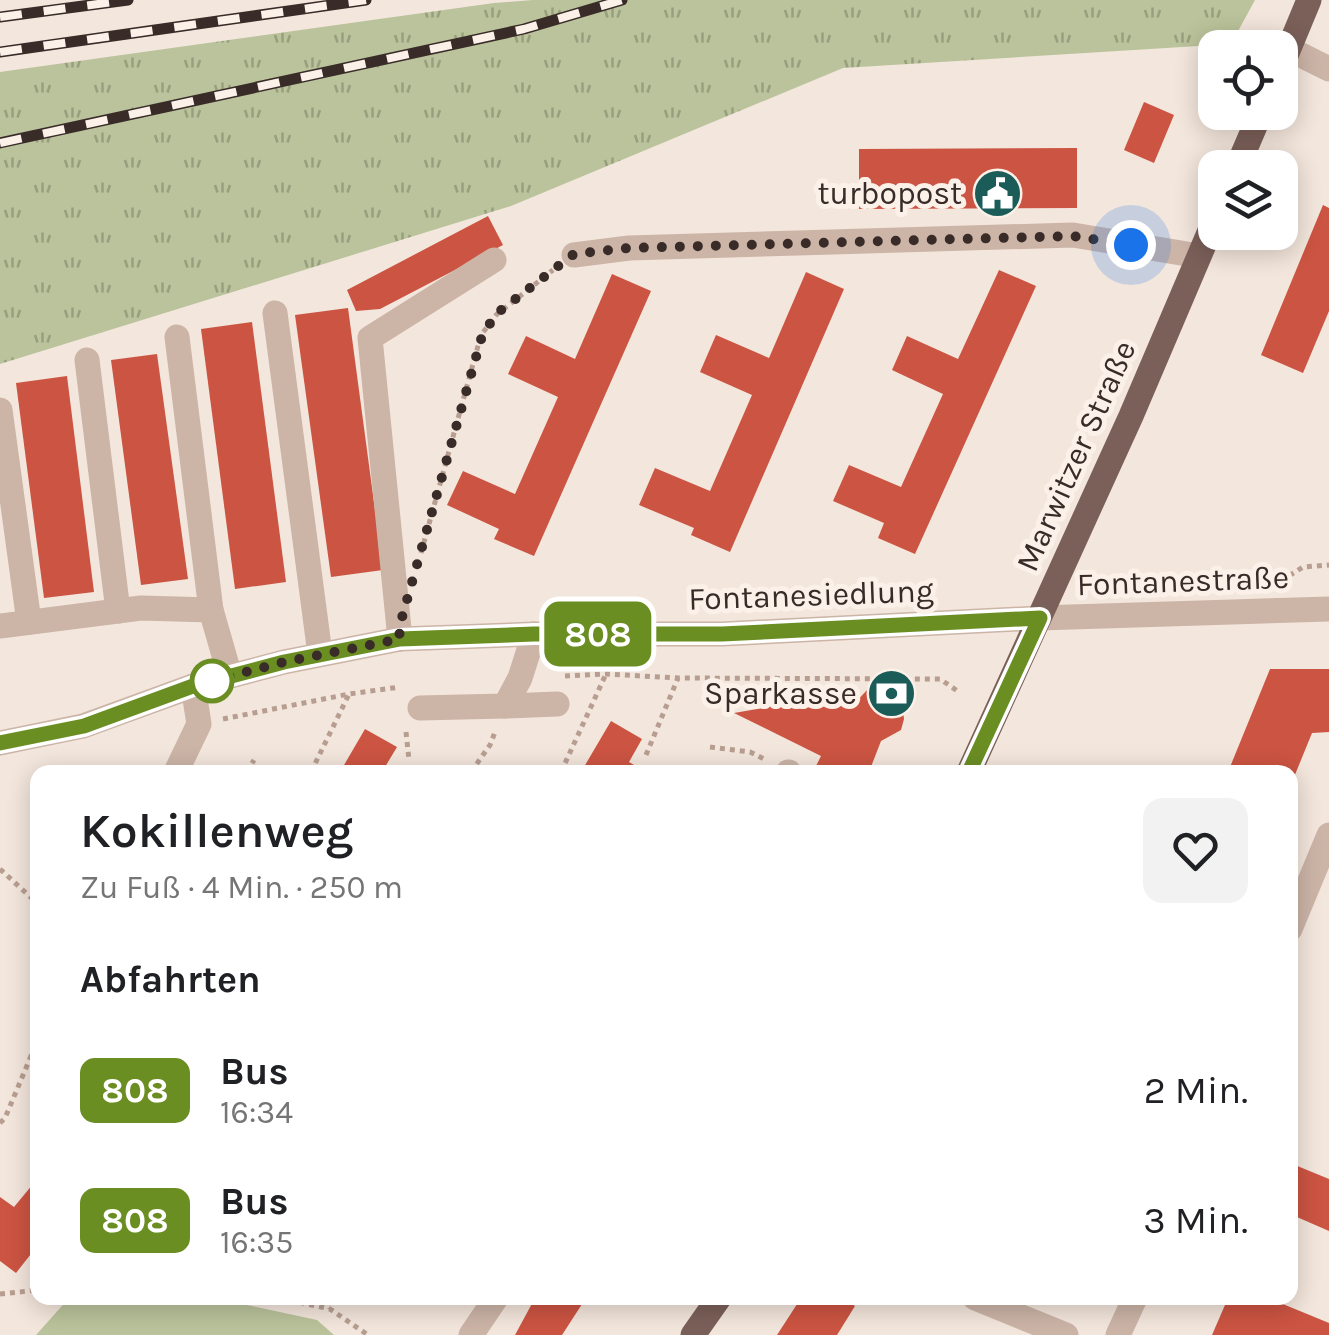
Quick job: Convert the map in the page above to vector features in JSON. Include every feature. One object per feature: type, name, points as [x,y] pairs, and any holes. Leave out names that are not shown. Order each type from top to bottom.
[{"type":"main road","points":[[1297,30],[1310,0]]},
{"type":"main road","name":"Marwitzer Straße","points":[[972,765],[1131,416],[1202,250]]},
{"type":"main road","points":[[694,1335],[714,1305]]},
{"type":"street","points":[[1298,62],[1329,69]]},
{"type":"street","points":[[574,254],[648,248],[1073,236],[1199,256]]},
{"type":"street","points":[[400,639],[370,338],[494,260]]},
{"type":"street","points":[[275,313],[320,654]]},
{"type":"street","points":[[178,337],[211,610],[230,676]]},
{"type":"street","points":[[87,360],[118,611]]},
{"type":"street","points":[[0,410],[29,622]]},
{"type":"street","points":[[0,626],[140,608],[211,610]]},
{"type":"street","name":"Fontanestraße","points":[[1040,618],[1329,609]]},
{"type":"street","name":"Fontanesiedlung","points":[[0,744],[84,726],[230,676],[400,639],[722,634],[1040,618]]},
{"type":"street","points":[[505,706],[520,678],[534,634]]},
{"type":"street","points":[[179,765],[199,724],[193,686]]},
{"type":"street","points":[[420,708],[557,704]]},
{"type":"street","points":[[1298,910],[1329,835]]},
{"type":"street","points":[[471,1335],[491,1305]]},
{"type":"street","points":[[992,1305],[1066,1335]]},
{"type":"street","points":[[1118,1335],[1132,1305]]},
{"type":"path","points":[[418,567],[482,336],[496,314],[574,254]]},
{"type":"path","points":[[1303,567],[1329,566]]},
{"type":"path","points":[[564,765],[606,674]]},
{"type":"path","points":[[646,755],[678,678]]},
{"type":"path","points":[[314,765],[349,694]]},
{"type":"path","points":[[476,765],[490,746],[505,706]]},
{"type":"path","points":[[710,747],[750,752],[775,765]]},
{"type":"path","points":[[251,765],[254,760]]},
{"type":"path","points":[[0,869],[30,897]]},
{"type":"path","points":[[0,1123],[6,1118],[30,1058]]},
{"type":"path","points":[[0,1294],[30,1291]]},
{"type":"path","points":[[312,1305],[330,1309],[368,1335]]},
{"type":"green space","points":[[1255,0],[1239,30],[1198,30],[1198,46],[843,68],[511,206],[0,364],[0,72],[494,3]]},
{"type":"green space","points":[[63,1305],[247,1305],[317,1320],[334,1335],[36,1335]]},
{"type":"building","points":[[1144,102],[1174,115],[1154,163],[1124,150]]},
{"type":"building","points":[[1077,148],[1077,208],[859,209],[859,149]]},
{"type":"building","points":[[1323,205],[1329,208],[1329,311],[1303,373],[1261,355]]},
{"type":"building","points":[[488,216],[503,245],[380,309],[356,311],[347,290]]},
{"type":"building","points":[[999,270],[1036,286],[915,554],[878,538],[884,523],[833,501],[849,465],[901,487],[943,394],[892,370],[907,336],[958,359]]},
{"type":"building","points":[[806,272],[844,289],[730,552],[691,535],[694,528],[639,505],[655,468],[710,491],[752,395],[700,372],[716,335],[769,358]]},
{"type":"building","points":[[612,274],[651,291],[534,556],[494,539],[499,529],[447,505],[463,471],[515,494],[558,397],[508,374],[526,336],[575,359]]},
{"type":"building","points":[[348,308],[383,570],[331,577],[295,315]]},
{"type":"building","points":[[252,322],[286,582],[235,589],[201,329]]},
{"type":"building","points":[[157,354],[188,579],[141,585],[111,360]]},
{"type":"building","points":[[67,376],[94,592],[44,598],[16,383]]},
{"type":"building","points":[[1270,669],[1329,669],[1329,732],[1312,733],[1298,767],[1231,765]]},
{"type":"building","points":[[878,687],[892,693],[902,703],[904,719],[901,730],[881,741],[872,765],[816,765],[821,756],[734,713],[763,708],[773,689],[811,708],[855,703],[867,690]]},
{"type":"building","points":[[611,721],[642,739],[629,762],[634,765],[585,765]]},
{"type":"building","points":[[365,729],[397,747],[386,765],[344,765]]},
{"type":"building","points":[[1298,1166],[1329,1179],[1329,1231],[1298,1217]]},
{"type":"building","points":[[30,1188],[30,1255],[16,1273],[0,1261],[0,1197],[14,1207]]},
{"type":"building","points":[[531,1305],[581,1305],[562,1335],[515,1335]]},
{"type":"building","points":[[796,1305],[855,1306],[837,1335],[777,1335]]},
{"type":"building","points":[[1225,1305],[1285,1305],[1329,1323],[1329,1335],[1212,1335]]},
{"type":"railway","points":[[0,17],[128,0]]},
{"type":"railway","points":[[0,52],[366,0]]},
{"type":"railway","points":[[0,143],[524,29],[622,0]]},
{"type":"bus line","name":"808","points":[[0,743],[84,726],[193,686],[284,662],[400,639],[722,634],[1040,618],[972,765]]},
{"type":"place","name":"turbopost","points":[[997,193]]},
{"type":"place","name":"Sparkasse","points":[[892,693]]},
{"type":"route","points":[[212,681],[400,639],[399,628],[482,336],[496,314],[574,254],[629,248],[1073,236],[1131,245]]}]
